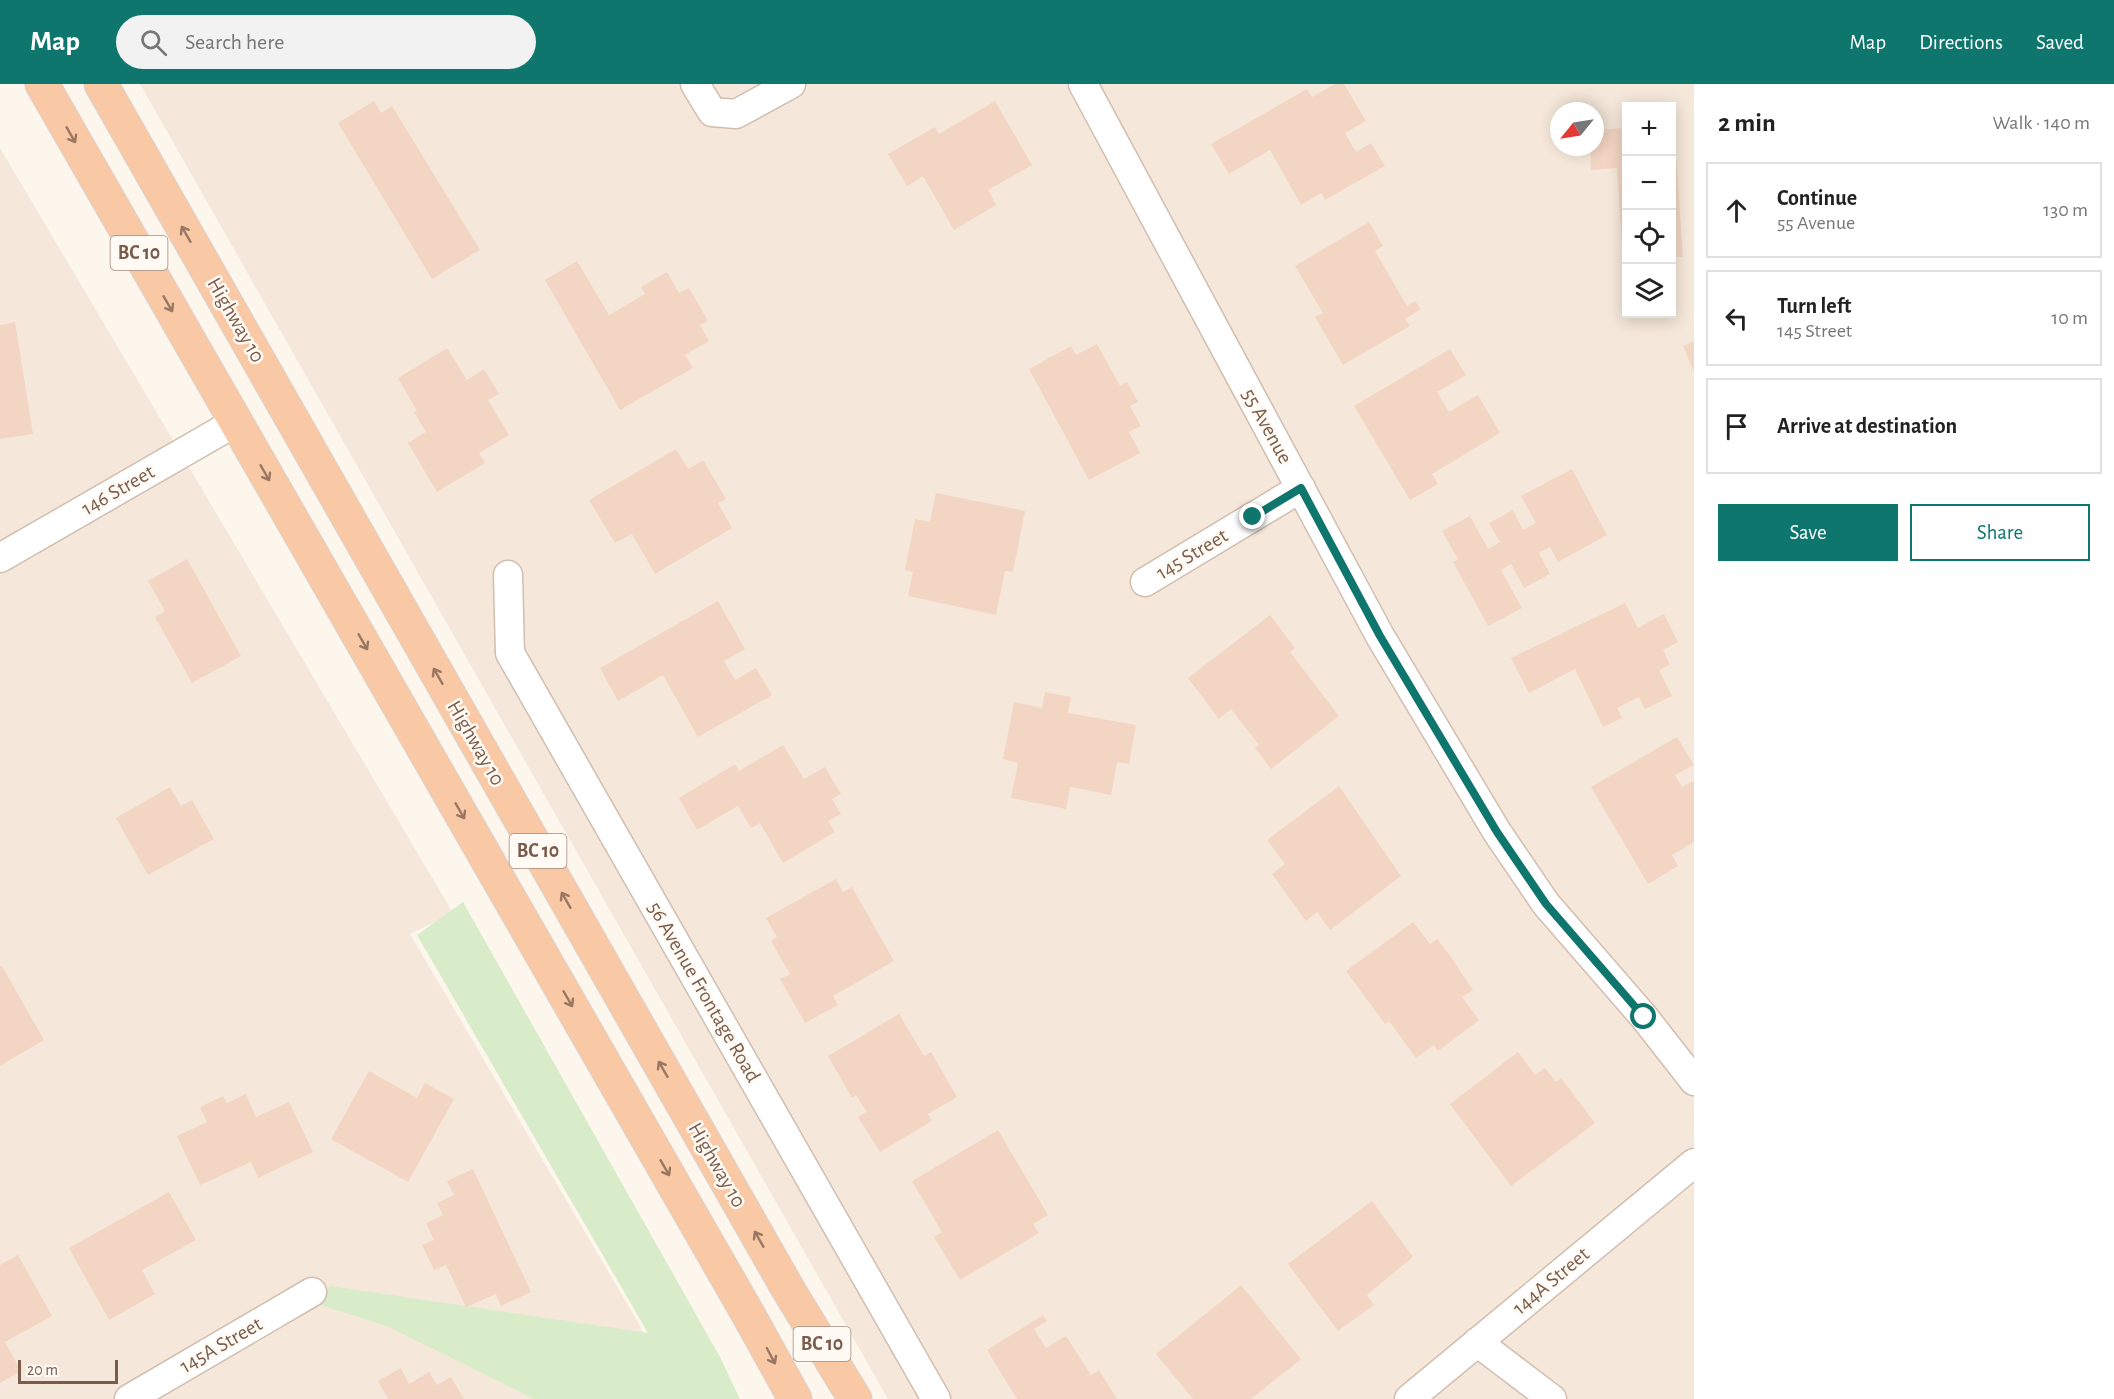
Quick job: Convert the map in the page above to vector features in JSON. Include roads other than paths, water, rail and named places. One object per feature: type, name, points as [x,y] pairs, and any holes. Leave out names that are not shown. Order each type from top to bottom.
[{"type":"highway","name":"BC 10","points":[[42,84],[795,1399]]},
{"type":"highway","name":"Highway 10","points":[[101,84],[788,1289],[855,1399]]},
{"type":"street","points":[[695,84],[711,112],[736,114],[791,84]]},
{"type":"street","name":"55 Avenue","points":[[1083,84],[1380,636],[1497,832],[1546,904],[1644,1017],[1694,1081]]},
{"type":"street","name":"146 Street","points":[[0,558],[236,422]]},
{"type":"street","name":"145 Street","points":[[1145,582],[1301,488]]},
{"type":"street","name":"56 Avenue Frontage Road","points":[[508,575],[510,653],[936,1399]]},
{"type":"street","name":"144A Street","points":[[1408,1399],[1694,1163]]},
{"type":"street","name":"145A Street","points":[[129,1399],[312,1292]]},
{"type":"street","points":[[1477,1342],[1552,1399]]}]
